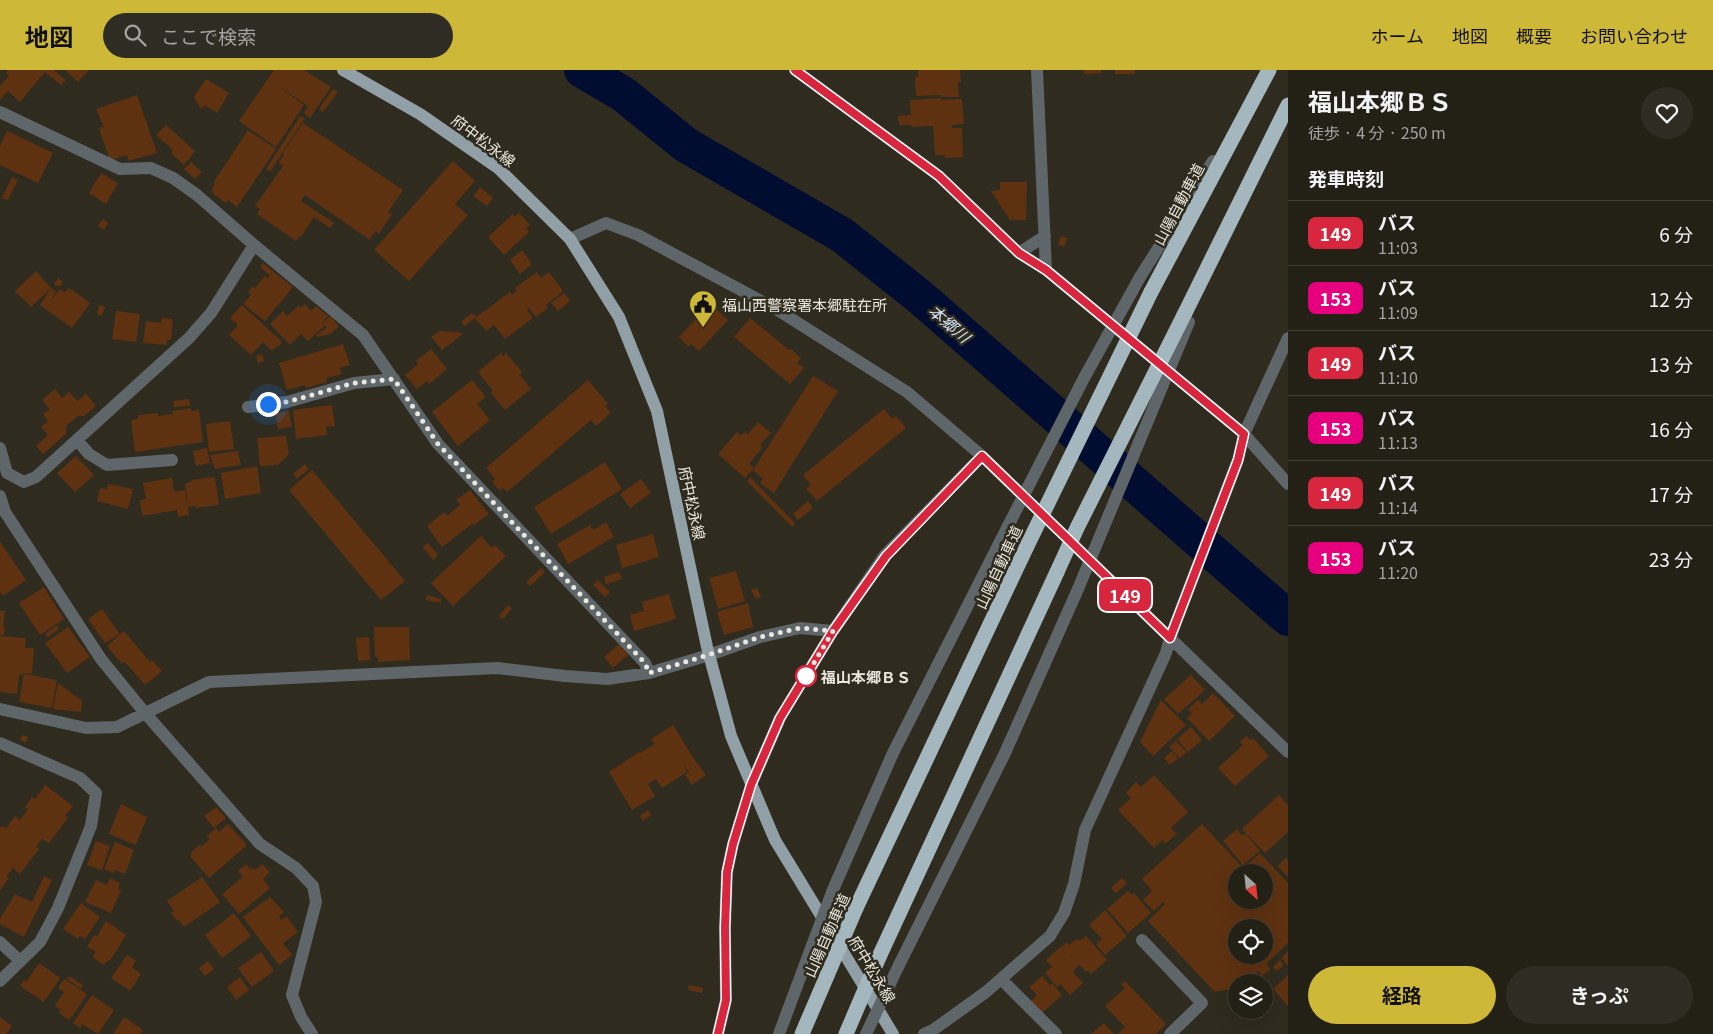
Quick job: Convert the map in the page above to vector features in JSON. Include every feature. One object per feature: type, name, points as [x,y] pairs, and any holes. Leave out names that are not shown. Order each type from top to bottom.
[{"type":"highway","name":"山陽自動車道","points":[[802,1034],[856,908],[1027,546],[1151,292],[1269,70]]},
{"type":"highway","points":[[846,1034],[879,957],[1077,528],[1186,318],[1229,224],[1288,105]]},
{"type":"main road","name":"府中松永線","points":[[343,70],[420,114],[498,168],[570,239],[619,317],[657,411],[708,655],[732,736],[775,840],[893,1034]]},
{"type":"street","points":[[795,70],[939,176],[1019,253],[1046,270],[1244,434],[1288,484]]},
{"type":"street","points":[[1036,70],[1046,270]]},
{"type":"street","points":[[779,1034],[832,892],[893,753],[1008,526],[1084,378],[1140,277],[1257,94]]},
{"type":"street","points":[[0,112],[120,169],[151,168],[173,178],[197,195],[363,335],[438,444],[645,663],[649,673]]},
{"type":"street","points":[[570,239],[606,223],[638,235],[776,309],[899,387],[982,456],[1288,752]]},
{"type":"street","points":[[1019,253],[1045,236]]},
{"type":"street","points":[[0,448],[7,473],[24,482],[36,476],[189,338],[211,313],[254,245]]},
{"type":"street","points":[[866,1034],[1005,753],[1078,588],[1186,318]]},
{"type":"street","points":[[924,1034],[933,1030],[986,992],[1050,936],[1064,913],[1074,884],[1085,830],[1166,653],[1238,460],[1244,434],[1288,338]]},
{"type":"street","points":[[248,407],[287,402],[354,383],[394,379]]},
{"type":"street","points":[[76,440],[89,454],[107,465],[172,460]]},
{"type":"street","points":[[718,1034],[726,1000],[725,928],[727,872],[733,844],[751,785],[780,718],[833,631],[886,556],[982,456]]},
{"type":"street","points":[[0,496],[5,512],[101,659],[145,713],[260,844],[296,868],[313,886],[316,902],[292,995],[301,1017],[312,1034]]},
{"type":"street","points":[[0,713],[86,728],[117,728],[209,682],[497,668],[607,679],[649,673],[760,637],[800,628],[833,631]]},
{"type":"street","points":[[0,743],[80,778],[96,793],[91,826],[58,908],[40,942],[0,982]]},
{"type":"street","points":[[1142,940],[1202,1003],[1170,1034]]},
{"type":"street","points":[[0,942],[20,961]]},
{"type":"street","points":[[1001,978],[1056,1034]]},
{"type":"building","points":[[8,70],[53,70],[66,80],[61,85],[45,72],[20,102],[8,91],[0,100],[0,86],[9,75],[6,73]]},
{"type":"building","points":[[65,70],[89,70],[78,82]]},
{"type":"building","points":[[274,70],[304,70],[331,87],[310,118],[304,113],[308,106],[272,82],[304,105],[276,147],[239,121]]},
{"type":"building","points":[[918,70],[960,70],[961,82],[958,82],[959,97],[941,97],[941,95],[916,96],[915,77],[918,77]]},
{"type":"building","points":[[1084,70],[1101,70],[1101,73],[1084,74]]},
{"type":"building","points":[[1115,70],[1135,70],[1135,74],[1115,74]]},
{"type":"building","points":[[206,79],[229,93],[217,113],[204,105],[201,109],[194,97]]},
{"type":"building","points":[[333,89],[338,92],[323,112],[319,109]]},
{"type":"building","points":[[137,95],[157,153],[128,161],[127,155],[115,159],[109,158],[99,128],[104,127],[96,109]]},
{"type":"building","points":[[941,98],[941,100],[962,99],[964,124],[952,125],[952,128],[962,128],[963,157],[945,158],[945,155],[935,155],[933,126],[912,127],[911,125],[899,125],[898,116],[911,115],[910,100]]},
{"type":"building","points":[[300,116],[305,118],[270,172],[266,169]]},
{"type":"building","points":[[303,123],[403,190],[388,212],[392,214],[379,234],[375,231],[370,240],[305,195],[301,201],[334,223],[330,228],[314,217],[301,237],[299,236],[296,241],[257,214],[260,209],[255,206],[283,166],[279,163],[283,153]]},
{"type":"building","points":[[166,125],[195,151],[184,165],[171,153],[173,150],[156,135]]},
{"type":"building","points":[[248,130],[276,149],[237,207],[228,200],[226,203],[213,194],[212,189],[215,184],[213,183]]},
{"type":"building","points":[[7,131],[53,153],[38,183],[0,165],[0,146]]},
{"type":"building","points":[[453,161],[475,181],[455,204],[468,215],[409,281],[374,250]]},
{"type":"building","points":[[191,162],[202,172],[195,179],[184,169]]},
{"type":"building","points":[[101,173],[118,183],[106,204],[89,193]]},
{"type":"building","points":[[12,177],[18,180],[8,200],[2,198]]},
{"type":"building","points":[[1000,182],[1027,182],[1026,220],[1010,220],[991,191],[1000,190]]},
{"type":"building","points":[[480,187],[493,198],[487,206],[473,196]]},
{"type":"building","points":[[519,213],[530,225],[526,229],[529,232],[504,255],[488,237],[513,214],[515,217]]},
{"type":"building","points":[[103,219],[108,223],[104,230],[98,226]]},
{"type":"building","points":[[1061,236],[1067,238],[1064,247],[1058,244]]},
{"type":"building","points":[[522,250],[532,264],[520,274],[510,260]]},
{"type":"building","points":[[263,263],[293,287],[265,321],[243,304],[251,295],[248,292],[252,287],[255,288],[265,276],[268,278],[270,276],[260,267]]},
{"type":"building","points":[[36,271],[51,288],[31,307],[15,291]]},
{"type":"building","points":[[537,272],[541,278],[549,272],[563,291],[546,305],[548,308],[536,317],[529,308],[527,310],[533,318],[505,339],[494,325],[486,331],[475,318],[510,292],[512,295],[517,291],[515,288]]},
{"type":"building","points":[[58,278],[63,282],[60,287],[54,284]]},
{"type":"building","points":[[51,288],[56,292],[50,302],[60,289],[65,292],[69,288],[90,303],[72,328],[40,305]]},
{"type":"building","points":[[564,293],[570,301],[558,311],[551,303]]},
{"type":"building","points":[[305,304],[311,311],[316,306],[328,316],[322,323],[331,316],[339,327],[330,334],[318,337],[316,335],[326,328],[325,325],[308,341],[301,334],[290,345],[270,324],[283,311],[287,316],[298,306],[300,308]]},
{"type":"building","points":[[99,305],[105,307],[102,316],[97,314]]},
{"type":"building","points":[[242,305],[282,342],[278,347],[272,351],[263,342],[251,355],[229,335],[238,325],[230,318]]},
{"type":"building","name":"福山西警察署本郷駐在所","points":[[708,306],[714,311],[716,309],[728,320],[699,351],[691,344],[689,347],[679,337]]},
{"type":"building","points":[[116,311],[140,314],[136,342],[112,339]]},
{"type":"building","points":[[472,313],[476,317],[465,326],[461,322]]},
{"type":"building","points":[[162,318],[172,319],[171,340],[167,340],[167,345],[143,343],[146,321],[161,323]]},
{"type":"building","points":[[750,318],[801,358],[797,363],[804,368],[790,384],[734,337]]},
{"type":"building","points":[[440,331],[463,334],[442,350],[431,337]]},
{"type":"building","points":[[343,344],[350,365],[340,368],[342,374],[326,378],[327,382],[306,388],[305,385],[287,390],[279,363]]},
{"type":"building","points":[[431,349],[447,369],[429,384],[427,381],[417,389],[405,375],[418,364],[416,361]]},
{"type":"building","points":[[501,353],[503,356],[506,353],[522,372],[520,375],[531,389],[505,410],[491,393],[493,391],[478,372]]},
{"type":"building","points":[[262,354],[264,361],[258,363],[256,356]]},
{"type":"building","points":[[813,376],[838,391],[774,493],[760,483],[763,479],[753,470]]},
{"type":"building","points":[[472,380],[486,397],[477,404],[490,420],[458,446],[432,412]]},
{"type":"building","points":[[588,380],[608,404],[605,406],[611,413],[596,426],[591,420],[507,492],[503,488],[500,491],[492,482],[495,479],[486,468]]},
{"type":"building","points":[[55,389],[62,398],[69,392],[78,401],[86,394],[96,406],[84,416],[78,416],[66,426],[66,434],[43,454],[36,446],[48,435],[41,427],[48,421],[43,414],[50,409],[42,400]]},
{"type":"building","points":[[189,399],[190,406],[174,407],[173,401]]},
{"type":"building","points":[[332,405],[335,426],[326,427],[327,435],[296,439],[293,410]]},
{"type":"building","points":[[191,408],[191,411],[199,410],[203,442],[135,452],[131,420],[138,419],[138,415],[158,413],[158,416],[173,414],[172,411]]},
{"type":"building","points":[[884,409],[892,419],[896,416],[906,428],[817,501],[806,489],[811,485],[803,475]]},
{"type":"building","points":[[289,411],[292,427],[278,429],[275,413]]},
{"type":"building","points":[[230,421],[234,449],[209,452],[206,424]]},
{"type":"building","points":[[758,422],[771,433],[760,445],[763,447],[749,464],[754,468],[745,478],[718,454],[737,432],[741,436],[745,432],[748,434]]},
{"type":"building","points":[[286,436],[289,454],[278,465],[260,466],[257,438]]},
{"type":"building","points":[[207,448],[210,463],[196,466],[193,451]]},
{"type":"building","points":[[238,451],[241,465],[215,469],[210,455]]},
{"type":"building","points":[[76,456],[94,475],[75,492],[57,473]]},
{"type":"building","points":[[605,462],[622,489],[551,534],[534,507]]},
{"type":"building","points":[[305,464],[309,469],[297,479],[293,474]]},
{"type":"building","points":[[257,466],[261,493],[225,499],[221,473]]},
{"type":"building","points":[[312,470],[405,581],[381,600],[289,490]]},
{"type":"building","points":[[215,477],[219,505],[196,508],[195,506],[188,507],[185,483],[192,482],[191,480]]},
{"type":"building","points":[[750,477],[795,523],[792,527],[747,481]]},
{"type":"building","points":[[172,478],[174,492],[185,490],[189,515],[178,517],[177,510],[142,516],[140,500],[146,499],[143,483]]},
{"type":"building","points":[[641,479],[651,493],[630,508],[620,494]]},
{"type":"building","points":[[108,484],[133,489],[128,509],[97,501],[100,488],[107,489]]},
{"type":"building","points":[[470,490],[489,514],[474,525],[472,524],[442,547],[427,526],[444,512],[447,516],[460,505],[456,500]]},
{"type":"building","points":[[808,501],[813,508],[798,520],[793,514]]},
{"type":"building","points":[[606,522],[614,537],[568,564],[557,544],[590,525],[593,530]]},
{"type":"building","points":[[653,534],[659,557],[622,568],[616,545]]},
{"type":"building","points":[[481,536],[492,548],[495,545],[506,556],[453,606],[431,583]]},
{"type":"building","points":[[0,542],[26,580],[3,596],[0,592]]},
{"type":"building","points":[[428,543],[438,555],[433,560],[423,547]]},
{"type":"building","points":[[541,568],[545,572],[530,586],[526,582]]},
{"type":"building","points":[[736,571],[745,601],[718,609],[709,578]]},
{"type":"building","points":[[619,572],[622,579],[606,584],[604,577]]},
{"type":"building","points":[[598,580],[610,592],[605,597],[593,585]]},
{"type":"building","points":[[44,587],[64,619],[40,635],[19,603]]},
{"type":"building","points":[[757,588],[761,597],[756,599],[751,590]]},
{"type":"building","points":[[669,594],[676,619],[634,631],[630,615],[644,611],[642,602]]},
{"type":"building","points":[[427,595],[441,599],[441,603],[426,600]]},
{"type":"building","points":[[748,603],[753,627],[724,635],[717,612]]},
{"type":"building","points":[[508,605],[512,608],[503,619],[499,616]]},
{"type":"building","points":[[102,609],[120,634],[105,643],[88,619]]},
{"type":"building","points":[[0,611],[5,611],[4,635],[0,635]]},
{"type":"building","points":[[57,625],[59,629],[48,637],[45,634]]},
{"type":"building","points":[[68,627],[90,657],[67,673],[45,643]]},
{"type":"building","points":[[374,627],[409,627],[410,660],[378,662],[378,657],[375,657]]},
{"type":"building","points":[[124,631],[150,662],[152,660],[162,671],[145,685],[125,662],[122,664],[107,646]]},
{"type":"building","points":[[0,636],[26,638],[25,648],[34,648],[32,674],[23,673],[23,675],[19,675],[17,694],[0,692]]},
{"type":"building","points":[[369,637],[370,660],[358,661],[356,638]]},
{"type":"building","points":[[619,644],[628,655],[613,668],[604,657]]},
{"type":"building","points":[[24,674],[57,680],[52,708],[19,702]]},
{"type":"building","points":[[1191,675],[1205,690],[1178,714],[1164,699]]},
{"type":"building","points":[[58,683],[82,701],[81,712],[53,709]]},
{"type":"building","points":[[1213,693],[1235,716],[1209,741],[1187,718],[1192,713],[1188,709],[1198,700],[1202,704]]},
{"type":"building","points":[[1161,700],[1186,725],[1153,756],[1140,742]]},
{"type":"building","points":[[673,725],[706,775],[692,785],[685,775],[689,772],[683,764],[687,772],[662,788],[656,779],[648,784],[655,796],[632,810],[609,772],[655,744],[651,739]]},
{"type":"building","points":[[1191,727],[1202,740],[1188,752],[1177,739]]},
{"type":"building","points":[[22,735],[28,737],[26,743],[20,740]]},
{"type":"building","points":[[1246,736],[1250,740],[1253,738],[1269,756],[1235,786],[1218,768],[1243,745],[1240,742]]},
{"type":"building","points":[[1176,741],[1187,752],[1180,758],[1169,747]]},
{"type":"building","points":[[1172,751],[1178,758],[1170,765],[1164,758]]},
{"type":"building","points":[[1154,775],[1188,812],[1171,828],[1177,834],[1165,844],[1162,840],[1154,848],[1118,810],[1131,798],[1126,793],[1136,782],[1141,787]]},
{"type":"building","points":[[45,785],[73,806],[65,816],[68,818],[49,843],[42,839],[36,847],[39,849],[20,874],[13,868],[7,876],[9,878],[0,890],[0,828],[2,826],[6,828],[15,816],[20,820],[28,809],[25,807],[32,797],[35,799]]},
{"type":"building","points":[[1279,795],[1288,805],[1288,832],[1265,853],[1242,829]]},
{"type":"building","points":[[121,804],[147,817],[136,845],[109,834]]},
{"type":"building","points":[[216,807],[226,818],[214,828],[204,816]]},
{"type":"building","points":[[648,810],[651,815],[643,821],[640,816]]},
{"type":"building","points":[[228,824],[247,845],[209,878],[190,856],[191,852],[199,845],[201,847],[210,839],[207,836],[216,828],[219,832]]},
{"type":"building","points":[[1202,824],[1239,864],[1228,864],[1228,909],[1273,909],[1273,867],[1288,883],[1288,943],[1273,957],[1273,919],[1228,919],[1228,964],[1266,964],[1271,969],[1265,974],[1260,974],[1258,971],[1254,974],[1228,974],[1228,990],[1215,992],[1148,921],[1165,904],[1163,902],[1154,911],[1143,900],[1152,891],[1142,879]]},
{"type":"building","points":[[1237,829],[1242,836],[1245,833],[1260,851],[1242,864],[1223,841]]},
{"type":"building","points":[[96,841],[110,846],[102,870],[87,865]]},
{"type":"building","points":[[115,842],[134,850],[125,874],[115,870],[114,873],[104,869]]},
{"type":"building","points":[[1260,853],[1270,864],[1248,864]]},
{"type":"building","points":[[1286,858],[1288,860],[1288,877],[1277,866]]},
{"type":"building","points":[[246,864],[251,870],[254,868],[255,870],[262,864],[270,872],[263,879],[270,888],[239,914],[222,894],[243,877],[238,871]]},
{"type":"building","points":[[44,876],[52,880],[24,937],[0,924],[0,919],[15,894],[32,902]]},
{"type":"building","points":[[202,877],[220,902],[184,927],[171,913],[174,911],[167,901]]},
{"type":"building","points":[[110,878],[120,883],[118,889],[121,890],[111,913],[85,902],[96,880],[107,885]]},
{"type":"building","points":[[1122,878],[1127,883],[1116,893],[1111,888]]},
{"type":"building","points":[[1128,891],[1132,895],[1134,893],[1151,913],[1128,933],[1107,909]]},
{"type":"building","points":[[270,897],[284,912],[279,917],[281,920],[286,916],[298,932],[283,943],[292,955],[279,965],[243,917]]},
{"type":"building","points":[[81,903],[100,917],[85,939],[80,936],[78,939],[63,929]]},
{"type":"building","points":[[1105,910],[1127,936],[1105,955],[1096,944],[1102,939],[1089,925]]},
{"type":"building","points":[[234,913],[251,936],[222,958],[205,935]]},
{"type":"building","points":[[106,921],[126,935],[110,961],[108,960],[104,965],[92,957],[96,952],[87,947],[94,935],[97,936]]},
{"type":"building","points":[[1086,936],[1107,960],[1091,974],[1088,971],[1086,972],[1080,965],[1077,967],[1073,972],[1083,983],[1070,995],[1060,984],[1057,987],[1045,973],[1052,967],[1046,960],[1060,947],[1067,956],[1061,947],[1067,942],[1069,945],[1077,939],[1080,941]]},
{"type":"building","points":[[1288,951],[1288,966],[1281,958]]},
{"type":"building","points":[[261,952],[274,971],[252,987],[238,968]]},
{"type":"building","points":[[127,955],[136,961],[132,967],[141,974],[130,991],[111,978]]},
{"type":"building","points":[[1280,960],[1284,965],[1277,971],[1273,967]]},
{"type":"building","points":[[208,961],[214,969],[205,976],[199,968]]},
{"type":"building","points":[[39,963],[60,978],[44,1002],[20,986],[24,980],[27,981]]},
{"type":"building","points":[[1288,975],[1288,1006],[1273,989]]},
{"type":"building","points":[[69,976],[83,985],[81,989],[67,979]]},
{"type":"building","points":[[1042,976],[1050,985],[1052,983],[1062,995],[1042,1013],[1031,1001],[1037,995],[1029,987]]},
{"type":"building","points":[[240,977],[249,990],[236,1000],[227,987]]},
{"type":"building","points":[[64,979],[87,994],[69,1020],[59,1013],[61,1010],[55,1006],[64,992],[58,988]]},
{"type":"building","points":[[1125,981],[1166,1024],[1156,1034],[1118,1034],[1125,1027],[1105,1006],[1125,988],[1121,984]]},
{"type":"building","points":[[689,985],[703,988],[702,993],[688,990]]},
{"type":"building","points":[[92,995],[114,1010],[98,1034],[82,1024],[80,1028],[73,1023]]},
{"type":"building","points":[[0,1017],[12,1026],[6,1034],[0,1034]]},
{"type":"building","points":[[124,1017],[143,1030],[140,1034],[113,1034]]},
{"type":"building","points":[[1104,1023],[1114,1034],[1091,1034]]},
{"type":"waterway","name":"本郷川","points":[[582,70],[623,94],[686,145],[842,235],[920,297],[1288,618]]},
{"type":"bus line","name":"149","points":[[718,1034],[726,1000],[725,928],[727,872],[733,844],[751,785],[780,718],[833,631],[886,556],[982,456],[1170,638],[1238,460],[1244,434],[1046,270],[1019,253],[939,176],[795,70]]},
{"type":"place","name":"福山西警察署本郷駐在所","points":[[703,328]]},
{"type":"place","name":"福山本郷ＢＳ","points":[[806,676]]},
{"type":"route","points":[[268,404],[287,402],[354,383],[394,379],[438,444],[645,663],[649,673],[760,637],[800,628],[833,631],[806,676]]}]
